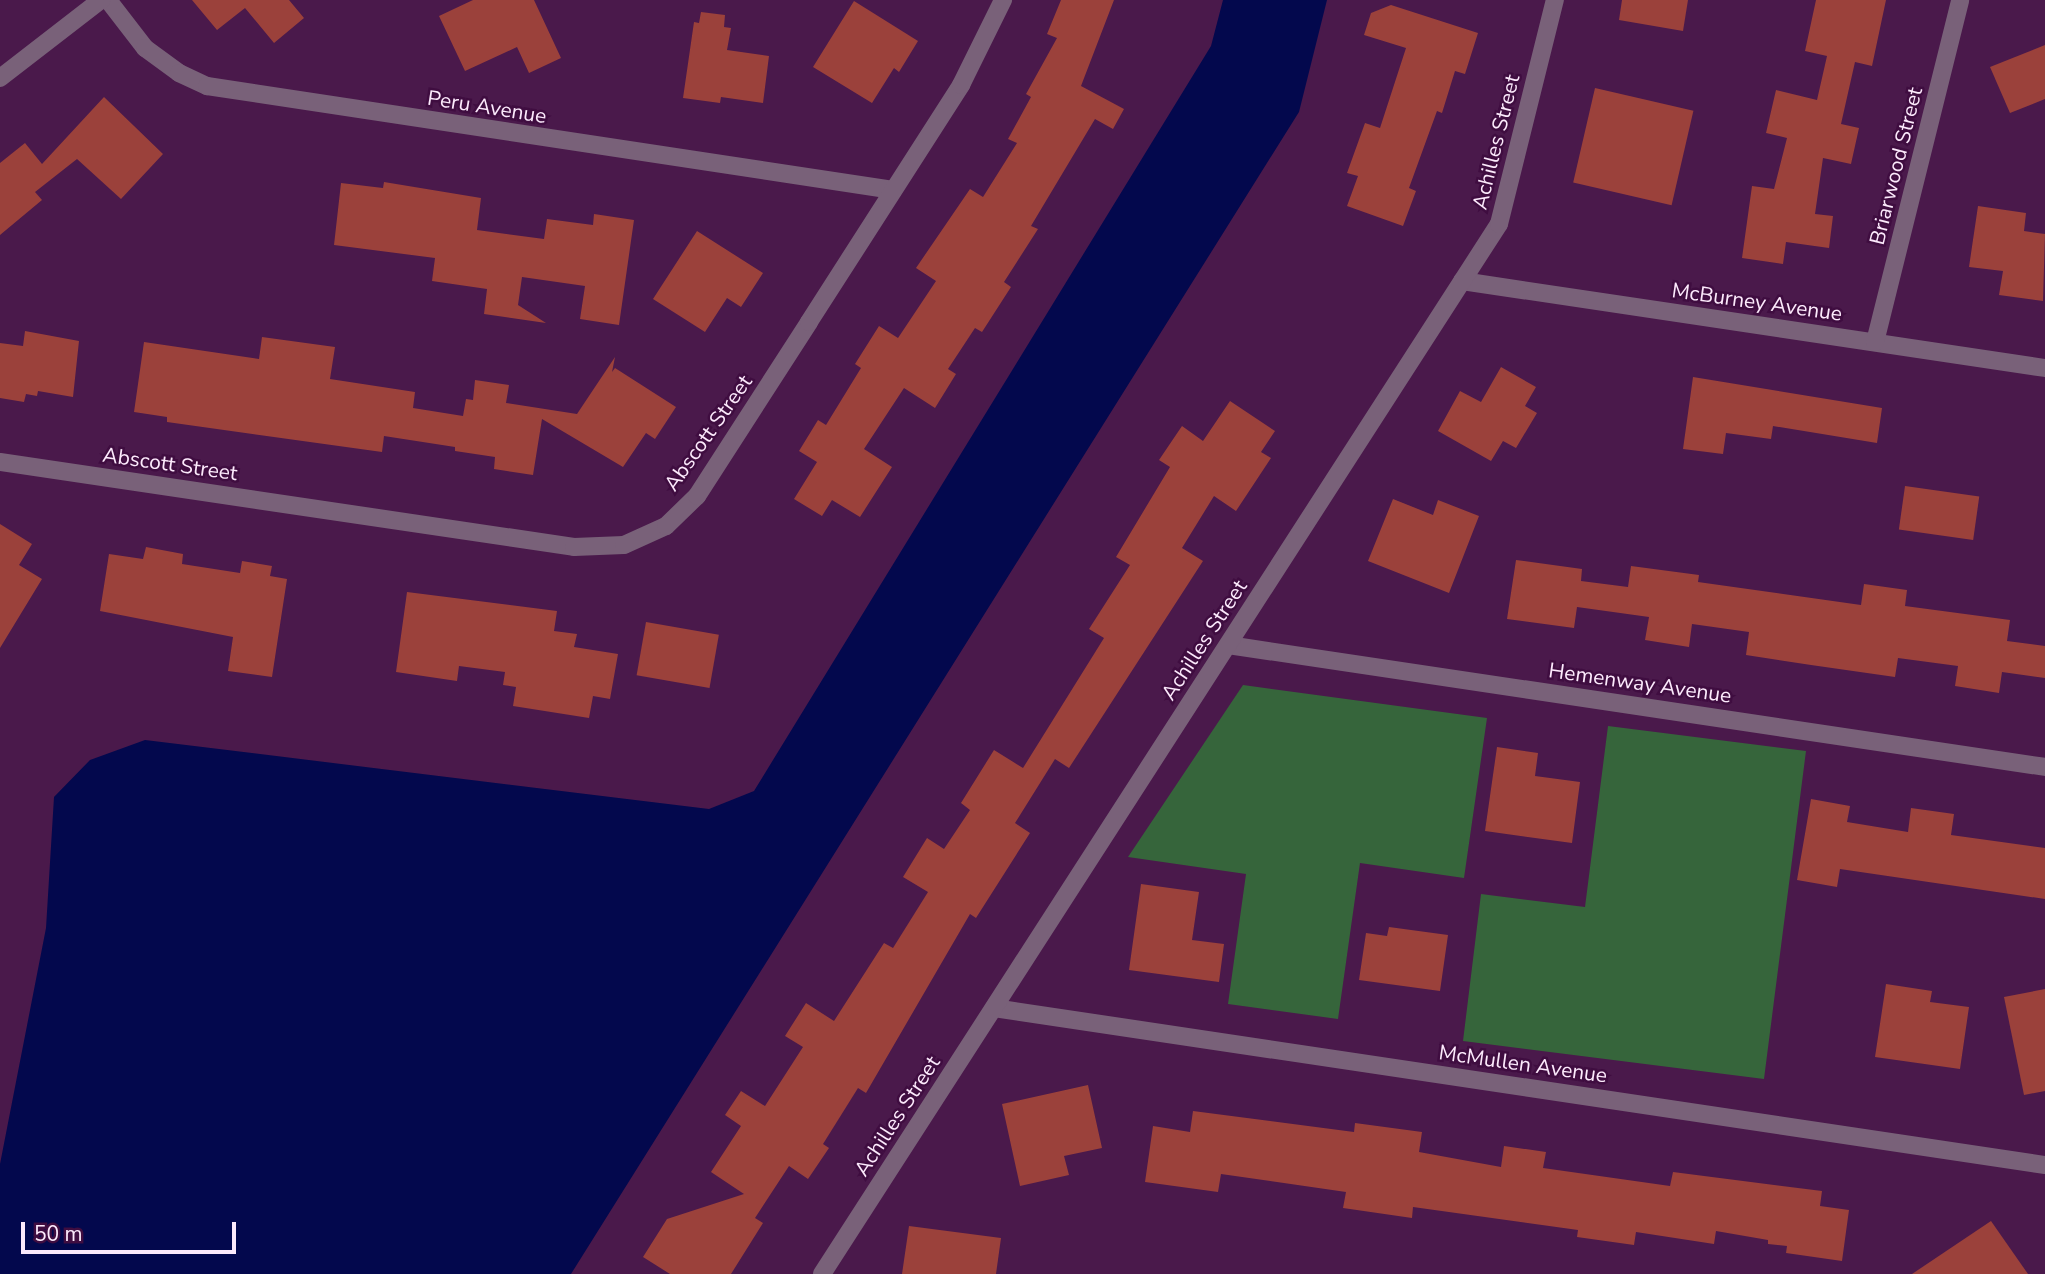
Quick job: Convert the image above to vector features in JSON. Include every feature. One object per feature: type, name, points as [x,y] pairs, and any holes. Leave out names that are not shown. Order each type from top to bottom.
[{"type":"street","points":[[0,78],[101,0]]},
{"type":"street","name":"Peru Avenue","points":[[108,0],[145,48],[178,73],[207,86],[893,190]]},
{"type":"street","name":"Abscott Street","points":[[0,462],[574,547],[624,545],[666,526],[697,496],[961,85],[1003,0]]},
{"type":"street","name":"Achilles Street","points":[[822,1274],[1499,224],[1555,0]]},
{"type":"street","name":"Briarwood Street","points":[[1875,342],[1960,0]]},
{"type":"street","name":"McBurney Avenue","points":[[1462,281],[2045,368]]},
{"type":"street","name":"Hemenway Avenue","points":[[1228,645],[2045,767]]},
{"type":"street","name":"McMullen Avenue","points":[[994,1008],[2045,1165]]},
{"type":"green space","points":[[1243,685],[1487,718],[1464,878],[1360,863],[1338,1019],[1228,1004],[1246,874],[1128,857]]},
{"type":"green space","points":[[1608,726],[1806,751],[1764,1079],[1463,1041],[1481,894],[1585,907]]},
{"type":"shaded area","points":[[1223,0],[1327,0],[1299,112],[571,1274],[0,1274],[0,1164],[46,928],[54,797],[90,760],[145,740],[709,809],[754,791],[1211,46]]},
{"type":"building","points":[[192,0],[289,0],[304,18],[274,43],[245,8],[217,30]]},
{"type":"building","points":[[473,0],[534,0],[561,58],[529,73],[517,47],[465,71],[439,16]]},
{"type":"building","points":[[1061,0],[1114,0],[1081,86],[1124,109],[1113,129],[1095,119],[1031,226],[1038,229],[1004,282],[1011,287],[982,332],[975,328],[948,369],[956,374],[935,408],[904,388],[864,449],[892,467],[860,517],[832,500],[822,516],[794,499],[817,462],[799,451],[818,420],[826,425],[861,368],[855,364],[879,326],[898,338],[936,281],[916,268],[970,189],[983,197],[1017,143],[1008,139],[1031,97],[1026,94],[1057,38],[1047,34]]},
{"type":"building","points":[[1622,0],[1688,0],[1683,31],[1619,20]]},
{"type":"building","points":[[1816,0],[1886,0],[1872,66],[1855,62],[1841,124],[1859,128],[1851,164],[1823,158],[1815,214],[1833,216],[1829,248],[1786,242],[1783,264],[1742,258],[1752,186],[1774,189],[1787,138],[1766,133],[1776,90],[1817,100],[1827,56],[1805,51]]},
{"type":"building","points":[[854,1],[918,41],[899,72],[894,68],[872,103],[813,67]]},
{"type":"building","points":[[1391,5],[1478,33],[1465,74],[1455,71],[1442,113],[1437,111],[1409,188],[1416,191],[1403,226],[1347,206],[1358,176],[1347,173],[1365,123],[1380,128],[1406,48],[1364,35],[1371,13]]},
{"type":"building","points":[[701,12],[725,15],[724,27],[731,28],[727,50],[769,56],[763,103],[721,97],[720,103],[683,98],[694,22],[699,23]]},
{"type":"building","points":[[2045,45],[2045,99],[2010,113],[1990,67]]},
{"type":"building","points":[[1595,88],[1693,111],[1672,205],[1573,183]]},
{"type":"building","points":[[104,97],[163,154],[121,199],[77,159],[35,192],[42,200],[0,235],[0,163],[25,143],[42,164]]},
{"type":"building","points":[[384,182],[481,198],[477,230],[544,239],[547,219],[593,225],[594,214],[634,220],[619,325],[580,319],[585,286],[522,277],[518,305],[546,323],[484,314],[487,289],[432,281],[435,258],[334,245],[341,183],[383,188]]},
{"type":"building","points":[[1978,206],[2026,213],[2024,231],[2045,234],[2043,301],[1999,295],[2003,271],[1969,267]]},
{"type":"building","points":[[697,231],[763,273],[741,307],[727,298],[705,332],[653,299]]},
{"type":"building","points":[[25,331],[79,341],[73,397],[38,391],[37,396],[26,394],[24,402],[0,398],[0,343],[23,346]]},
{"type":"building","points":[[262,337],[335,347],[330,379],[415,392],[413,408],[463,416],[466,399],[473,400],[475,380],[509,385],[506,403],[577,414],[615,357],[612,372],[615,368],[676,407],[655,439],[646,433],[623,467],[542,419],[533,475],[494,469],[495,457],[455,451],[455,447],[384,436],[382,452],[167,422],[167,417],[134,412],[144,342],[259,359]]},
{"type":"building","points":[[1501,367],[1536,387],[1525,406],[1537,413],[1516,448],[1503,441],[1491,461],[1438,431],[1460,391],[1481,402]]},
{"type":"building","points":[[1693,377],[1882,408],[1877,443],[1773,426],[1771,439],[1726,433],[1723,454],[1683,449]]},
{"type":"building","points":[[1230,401],[1275,431],[1261,452],[1271,458],[1236,511],[1214,496],[1182,548],[1203,561],[1069,768],[1055,759],[1015,823],[1030,833],[976,918],[970,914],[866,1093],[858,1088],[823,1144],[829,1148],[808,1179],[789,1166],[755,1218],[763,1223],[731,1274],[670,1274],[643,1257],[667,1219],[744,1194],[711,1172],[741,1126],[725,1115],[741,1091],[765,1106],[803,1047],[785,1036],[806,1003],[834,1021],[884,943],[893,948],[928,892],[903,877],[927,838],[944,849],[970,810],[961,803],[994,750],[1023,768],[1104,638],[1089,629],[1130,565],[1116,557],[1170,467],[1159,460],[1182,426],[1203,441]]},
{"type":"building","points":[[1905,486],[1979,496],[1973,540],[1899,530]]},
{"type":"building","points":[[1393,499],[1433,515],[1438,500],[1479,516],[1449,593],[1368,561]]},
{"type":"building","points":[[0,524],[32,544],[19,565],[42,579],[0,648]]},
{"type":"building","points":[[146,547],[183,554],[182,564],[240,573],[242,561],[272,566],[270,576],[287,579],[272,677],[228,671],[233,637],[100,611],[109,554],[143,559]]},
{"type":"building","points":[[1516,560],[1582,569],[1581,581],[1628,587],[1631,566],[1699,575],[1698,582],[1861,605],[1864,584],[1907,590],[1905,606],[2010,620],[2007,641],[2045,646],[2045,678],[2002,672],[1999,693],[1955,686],[1958,666],[1898,658],[1895,677],[1746,655],[1749,632],[1692,624],[1689,647],[1645,640],[1649,617],[1577,607],[1574,628],[1507,619]]},
{"type":"building","points":[[407,592],[557,611],[554,631],[577,634],[574,647],[618,654],[610,699],[593,696],[589,718],[513,706],[516,687],[503,685],[505,672],[459,666],[457,681],[396,672]]},
{"type":"building","points":[[646,622],[719,635],[709,688],[637,675]]},
{"type":"building","points":[[1497,747],[1538,753],[1535,776],[1580,782],[1572,843],[1485,831]]},
{"type":"building","points":[[1811,799],[1850,806],[1847,822],[1908,832],[1911,808],[1954,814],[1951,835],[2045,848],[2045,899],[1840,869],[1837,887],[1797,880]]},
{"type":"building","points":[[1141,884],[1199,892],[1192,940],[1224,944],[1219,982],[1129,970]]},
{"type":"building","points":[[1389,927],[1448,935],[1440,991],[1359,980],[1366,933],[1387,936]]},
{"type":"building","points":[[1886,984],[1932,991],[1930,1002],[1969,1007],[1960,1069],[1875,1057]]},
{"type":"building","points":[[2045,989],[2045,1091],[2024,1095],[2004,997]]},
{"type":"building","points":[[1088,1085],[1102,1148],[1064,1156],[1069,1175],[1020,1186],[1002,1104]]},
{"type":"building","points":[[1193,1111],[1354,1132],[1355,1123],[1422,1132],[1419,1152],[1501,1167],[1504,1146],[1546,1152],[1543,1168],[1670,1186],[1673,1172],[1822,1191],[1820,1206],[1849,1210],[1842,1261],[1786,1253],[1787,1246],[1768,1244],[1768,1240],[1716,1231],[1714,1244],[1636,1232],[1634,1245],[1577,1237],[1578,1230],[1413,1207],[1412,1218],[1343,1208],[1346,1192],[1221,1174],[1218,1192],[1145,1182],[1153,1126],[1190,1132]]},
{"type":"building","points":[[1991,1221],[2028,1274],[1912,1274]]},
{"type":"building","points":[[909,1226],[1001,1238],[996,1274],[902,1274]]}]
